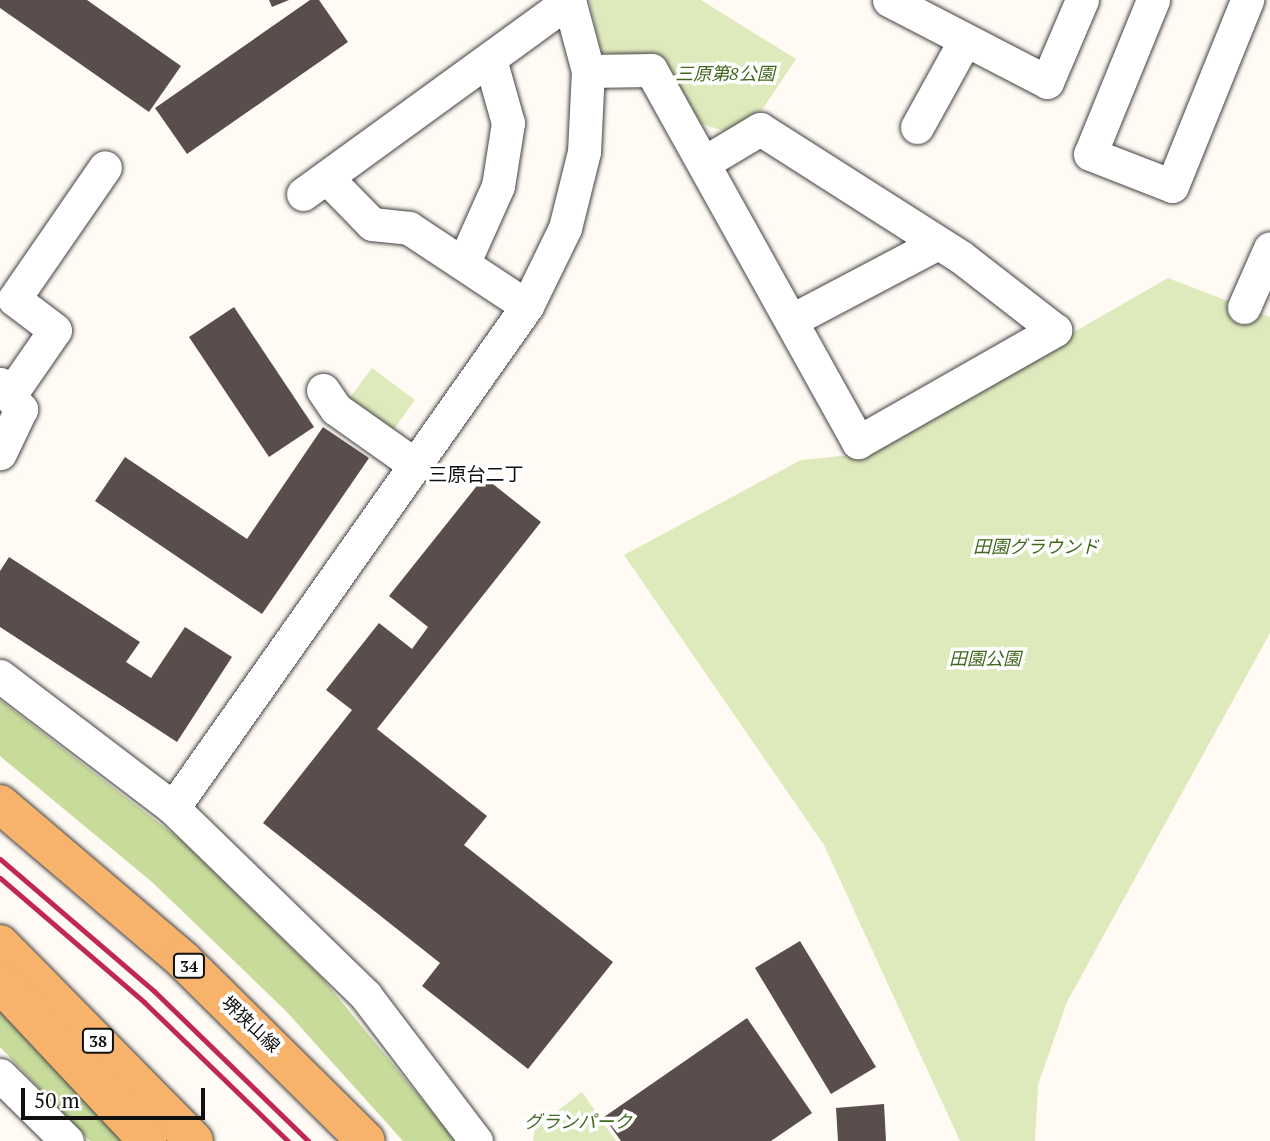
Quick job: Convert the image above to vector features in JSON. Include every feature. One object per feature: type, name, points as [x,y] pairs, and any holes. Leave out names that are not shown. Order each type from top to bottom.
[{"type":"main road","name":"堺狭山線","points":[[0,804],[183,960],[366,1141]]},
{"type":"main road","name":"38","points":[[0,944],[194,1141]]},
{"type":"main road","points":[[0,982],[148,1141]]},
{"type":"street","points":[[173,808],[527,306],[565,228],[584,152],[587,71],[569,0],[315,186],[372,224],[409,228],[527,306]]},
{"type":"street","points":[[889,0],[964,43],[1046,82],[1082,0]]},
{"type":"street","points":[[1153,0],[1090,154],[1172,186],[1247,0]]},
{"type":"street","points":[[916,127],[964,43]]},
{"type":"street","points":[[464,262],[498,186],[508,123],[490,59]]},
{"type":"street","points":[[587,71],[651,70],[705,162],[858,442],[1055,330],[936,244],[760,129],[705,162]]},
{"type":"street","points":[[0,453],[18,426],[21,410],[6,388],[55,330],[14,299],[105,167]]},
{"type":"street","points":[[792,320],[936,244]]},
{"type":"street","points":[[1244,307],[1270,248]]},
{"type":"street","points":[[323,390],[336,409],[415,465]]},
{"type":"street","points":[[0,676],[173,808],[366,996],[476,1141]]},
{"type":"street","points":[[0,1075],[53,1136]]},
{"type":"green space","name":"三原第8公園","points":[[589,0],[701,0],[796,59],[762,110],[724,131],[699,123],[645,58],[602,52]]},
{"type":"green space","name":"田園公園","points":[[1168,278],[1270,317],[1270,633],[1067,1002],[1038,1085],[1035,1141],[960,1141],[824,845],[624,555],[801,460],[861,454]]},
{"type":"green space","points":[[372,368],[415,400],[389,436],[345,404]]},
{"type":"green space","points":[[0,700],[181,840],[322,978],[456,1141],[403,1141],[286,1011],[152,882],[0,756]]},
{"type":"green space","points":[[0,1009],[128,1141],[90,1141],[0,1047]]},
{"type":"green space","name":"グランパーク","points":[[582,1092],[616,1141],[533,1141],[535,1128]]},
{"type":"building","points":[[0,0],[87,0],[181,66],[149,112],[0,8]]},
{"type":"building","points":[[269,0],[289,0],[272,7]]},
{"type":"building","points":[[310,0],[319,0],[348,42],[187,154],[155,108]]},
{"type":"building","points":[[234,307],[314,427],[269,457],[189,337]]},
{"type":"building","points":[[323,427],[369,458],[262,614],[95,501],[125,457],[247,539]]},
{"type":"building","points":[[484,477],[541,522],[377,729],[487,816],[464,845],[613,962],[528,1069],[422,986],[440,963],[263,823],[352,710],[326,690],[379,623],[412,649],[428,627],[389,596]]},
{"type":"building","points":[[9,557],[140,642],[126,662],[151,678],[185,627],[232,657],[177,742],[0,627],[0,571]]},
{"type":"building","points":[[800,941],[876,1067],[831,1094],[755,968]]},
{"type":"building","points":[[747,1018],[812,1113],[771,1141],[621,1141],[604,1117]]},
{"type":"building","points":[[884,1104],[886,1141],[838,1141],[836,1108]]},
{"type":"railway","points":[[0,859],[154,991],[308,1141]]},
{"type":"railway","points":[[0,878],[144,1002],[288,1141]]},
{"type":"district","name":"三原台二丁","points":[[476,474]]},
{"type":"park label","name":"田園グラウンド","points":[[1036,546]]}]
